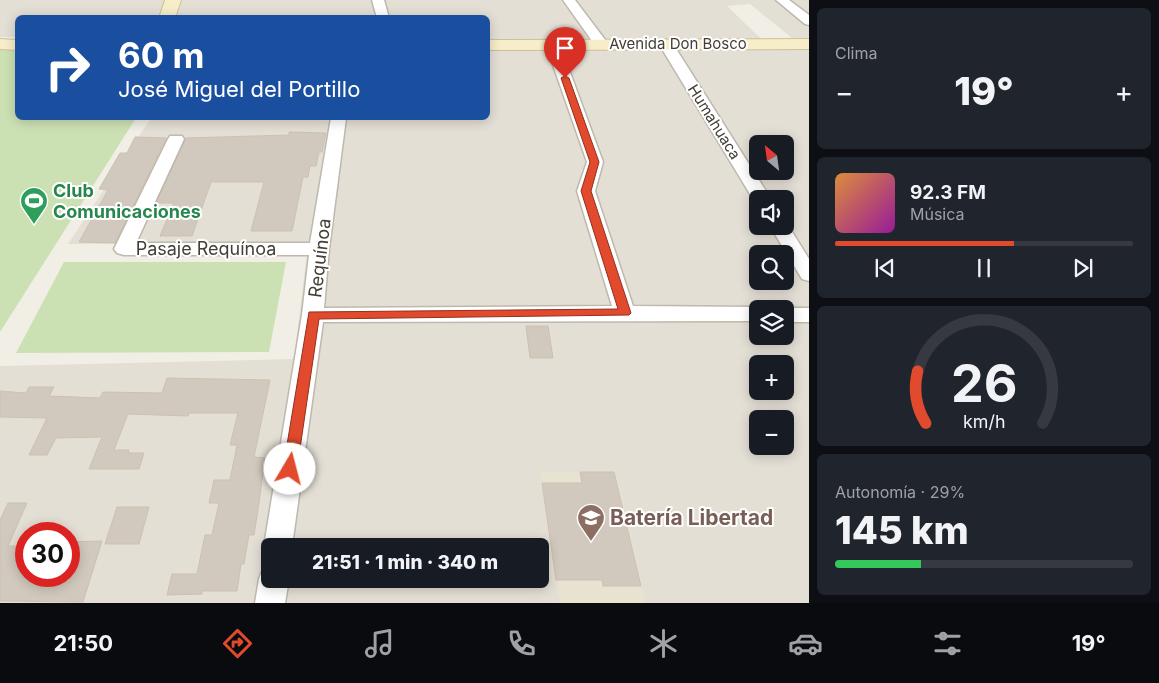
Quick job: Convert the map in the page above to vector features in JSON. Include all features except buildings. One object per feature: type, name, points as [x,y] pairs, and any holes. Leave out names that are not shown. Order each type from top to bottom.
[{"type":"main road","points":[[168,15],[173,0]]},
{"type":"main road","points":[[181,15],[185,0]]},
{"type":"main road","points":[[0,44],[15,45]]},
{"type":"main road","name":"Avenida Don Bosco","points":[[490,45],[809,44]]},
{"type":"street","points":[[378,0],[381,15]]},
{"type":"street","points":[[569,0],[602,44]]},
{"type":"street","points":[[782,0],[809,21]]},
{"type":"street","points":[[553,44],[595,162],[586,191],[625,313]]},
{"type":"street","name":"Humahuaca","points":[[666,44],[756,190]]},
{"type":"street","name":"Requínoa","points":[[279,538],[313,315],[319,249],[339,120]]},
{"type":"street","name":"Pasaje Requínoa","points":[[176,139],[124,249],[319,249]]},
{"type":"street","points":[[785,235],[809,275]]},
{"type":"street","points":[[313,315],[749,314]]},
{"type":"street","points":[[794,314],[809,315]]},
{"type":"street","points":[[270,603],[272,588]]},
{"type":"shaded area","points":[[0,0],[809,0],[809,38],[792,38],[750,4],[727,6],[773,50],[809,50],[809,603],[0,603],[0,366],[294,359],[308,244],[68,244],[150,120],[490,120],[490,15],[15,15],[15,37],[0,37]]},
{"type":"shaded area","name":"Batería Libertad","points":[[540,472],[614,472],[646,603],[560,603]]},
{"type":"green space","name":"Club Comunicaciones","points":[[0,49],[15,49],[15,120],[135,120],[0,332]]},
{"type":"green space","points":[[64,262],[286,262],[269,352],[16,353]]},
{"type":"place","name":"Club Comunicaciones","points":[[34,225]]},
{"type":"place","name":"Batería Libertad","points":[[591,542]]},
{"type":"route","points":[[290,469],[313,315],[625,313],[586,191],[595,162],[565,78]]}]
